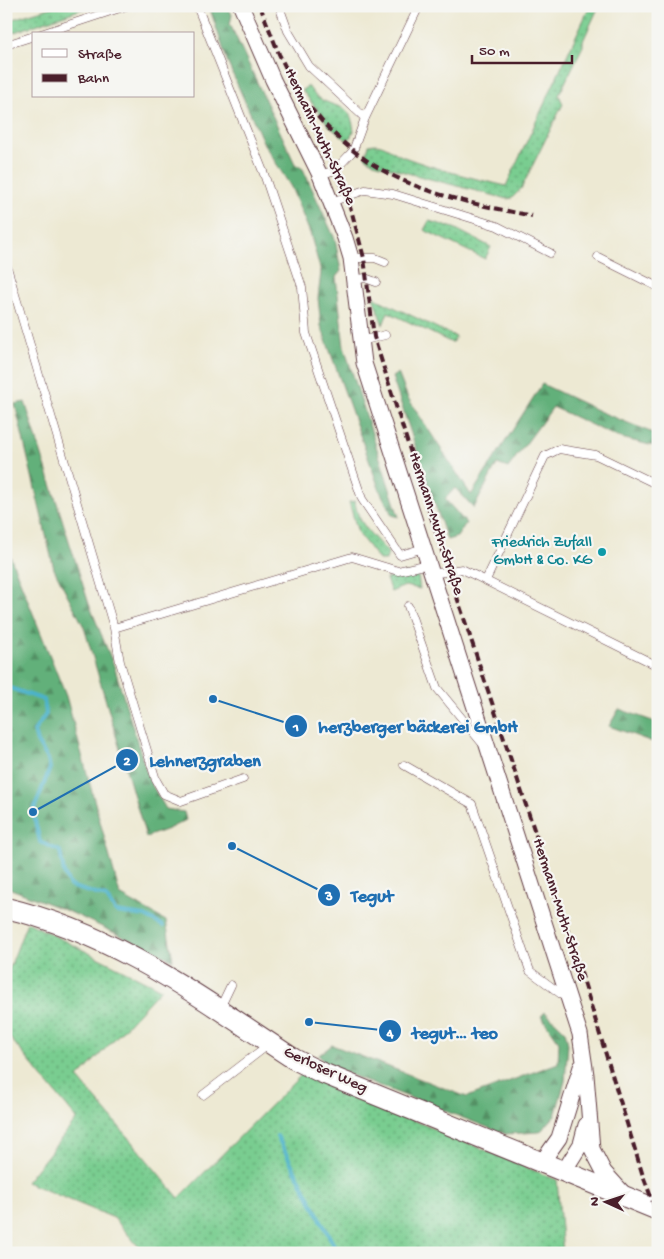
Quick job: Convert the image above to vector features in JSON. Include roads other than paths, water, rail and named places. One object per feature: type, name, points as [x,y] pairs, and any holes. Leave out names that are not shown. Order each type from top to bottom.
[{"type":"street","name":"Hermann-Muth-Straße","points":[[241,6],[273,80],[320,175],[351,258],[364,363],[580,1034],[592,1149],[604,1172],[626,1196]]},
{"type":"street","name":"Gerloser Weg","points":[[6,908],[43,919],[142,961],[294,1060],[658,1210]]},
{"type":"street","name":"Hermann-Muth-Straße","points":[[542,1162],[558,1138],[569,1110],[583,1060]]},
{"type":"street","name":"Hermann-Muth-Straße","points":[[564,1171],[581,1144],[589,1117]]},
{"type":"lane","points":[[47,32],[126,6]]},
{"type":"lane","points":[[197,6],[264,174],[302,286],[306,333],[362,499],[400,555],[424,548]]},
{"type":"lane","points":[[279,6],[288,31],[309,66],[365,118]]},
{"type":"lane","points":[[320,175],[335,170],[353,151],[365,118],[419,6]]},
{"type":"lane","points":[[6,45],[32,37]]},
{"type":"lane","points":[[331,202],[365,190],[393,194],[497,226],[550,253]]},
{"type":"lane","points":[[598,257],[658,287]]},
{"type":"lane","points":[[351,258],[375,258],[385,262]]},
{"type":"lane","points":[[6,264],[114,628],[120,662],[156,780],[164,794],[181,800],[243,779]]},
{"type":"lane","points":[[353,280],[365,278],[376,282]]},
{"type":"lane","points":[[361,341],[386,335]]},
{"type":"lane","points":[[486,580],[544,456],[559,449],[596,455],[658,485]]},
{"type":"lane","points":[[114,628],[352,557],[398,570],[462,569],[658,666]]},
{"type":"lane","points":[[408,606],[437,688],[490,752]]},
{"type":"lane","points":[[404,765],[472,804],[530,971],[569,1000]]},
{"type":"lane","points":[[219,1010],[231,985]]},
{"type":"lane","points":[[203,1094],[270,1044]]},
{"type":"waterway","points":[[6,684],[10,688],[44,700],[46,714],[34,731],[37,742],[48,759],[50,768],[33,812],[40,842],[60,851],[64,873],[70,886],[106,897],[116,912],[145,916],[163,926]]},
{"type":"waterway","points":[[277,1136],[338,1253]]},
{"type":"railway","points":[[260,6],[279,54],[340,180],[352,213],[364,258],[374,337],[448,570],[575,953],[643,1176],[658,1215]]},
{"type":"railway","points":[[310,107],[333,133],[357,154],[409,183],[467,202],[532,216]]},
{"type":"place","name":"Friedrich Zufall GmbH & Co. KG","points":[[602,552]]},
{"type":"place","name":"herzberger bäckerei GmbH","points":[[213,699]]},
{"type":"place","name":"Lehnerzgraben","points":[[33,812]]},
{"type":"place","name":"Tegut","points":[[232,846]]},
{"type":"place","name":"tegut… teo","points":[[309,1022]]}]
